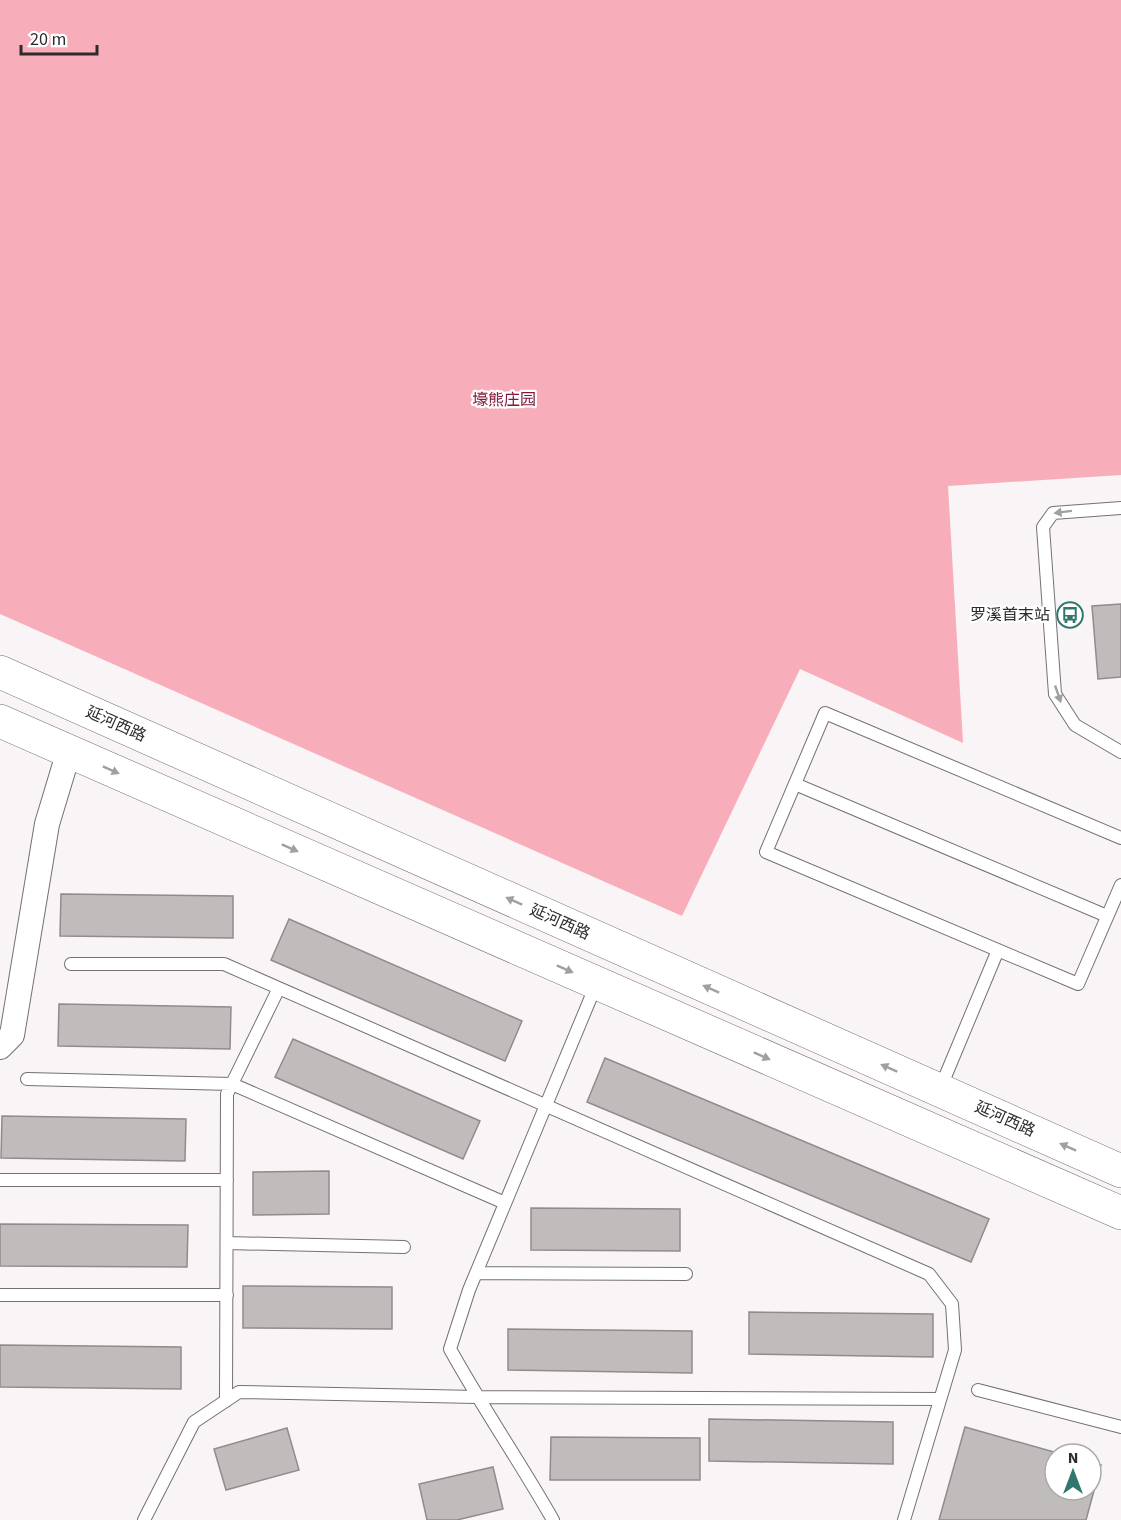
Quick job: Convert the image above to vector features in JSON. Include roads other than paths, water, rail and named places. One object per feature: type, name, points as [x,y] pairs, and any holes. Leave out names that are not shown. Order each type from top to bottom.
[{"type":"street","name":"延河西路","points":[[0,672],[1121,1171]]},
{"type":"street","points":[[0,721],[1121,1213]]},
{"type":"street","points":[[0,1047],[12,1035],[47,824],[69,751]]},
{"type":"lane","points":[[1121,508],[1053,513],[1043,527],[1055,694],[1075,725],[1121,752]]},
{"type":"lane","points":[[1121,838],[825,713],[766,852],[1078,984],[1121,885]]},
{"type":"lane","points":[[795,784],[1107,916]]},
{"type":"lane","points":[[940,1090],[998,950]]},
{"type":"lane","points":[[71,964],[224,964],[278,990],[929,1274],[952,1304],[955,1350],[904,1520]]},
{"type":"lane","points":[[553,1520],[520,1463],[476,1397],[450,1349],[476,1273],[597,983]]},
{"type":"lane","points":[[226,1401],[227,1094],[278,990]]},
{"type":"lane","points":[[27,1079],[232,1084],[505,1203]]},
{"type":"lane","points":[[0,1180],[227,1180]]},
{"type":"lane","points":[[227,1243],[404,1247]]},
{"type":"lane","points":[[476,1273],[686,1274]]},
{"type":"lane","points":[[0,1295],[226,1295]]},
{"type":"lane","points":[[978,1390],[1121,1427]]},
{"type":"lane","points":[[144,1520],[194,1422],[239,1392],[476,1397],[940,1399]]},
{"type":"place","name":"罗溪首末站","points":[[1070,615]]},
{"type":"park label","name":"壕熊庄园","points":[[504,400]]}]
